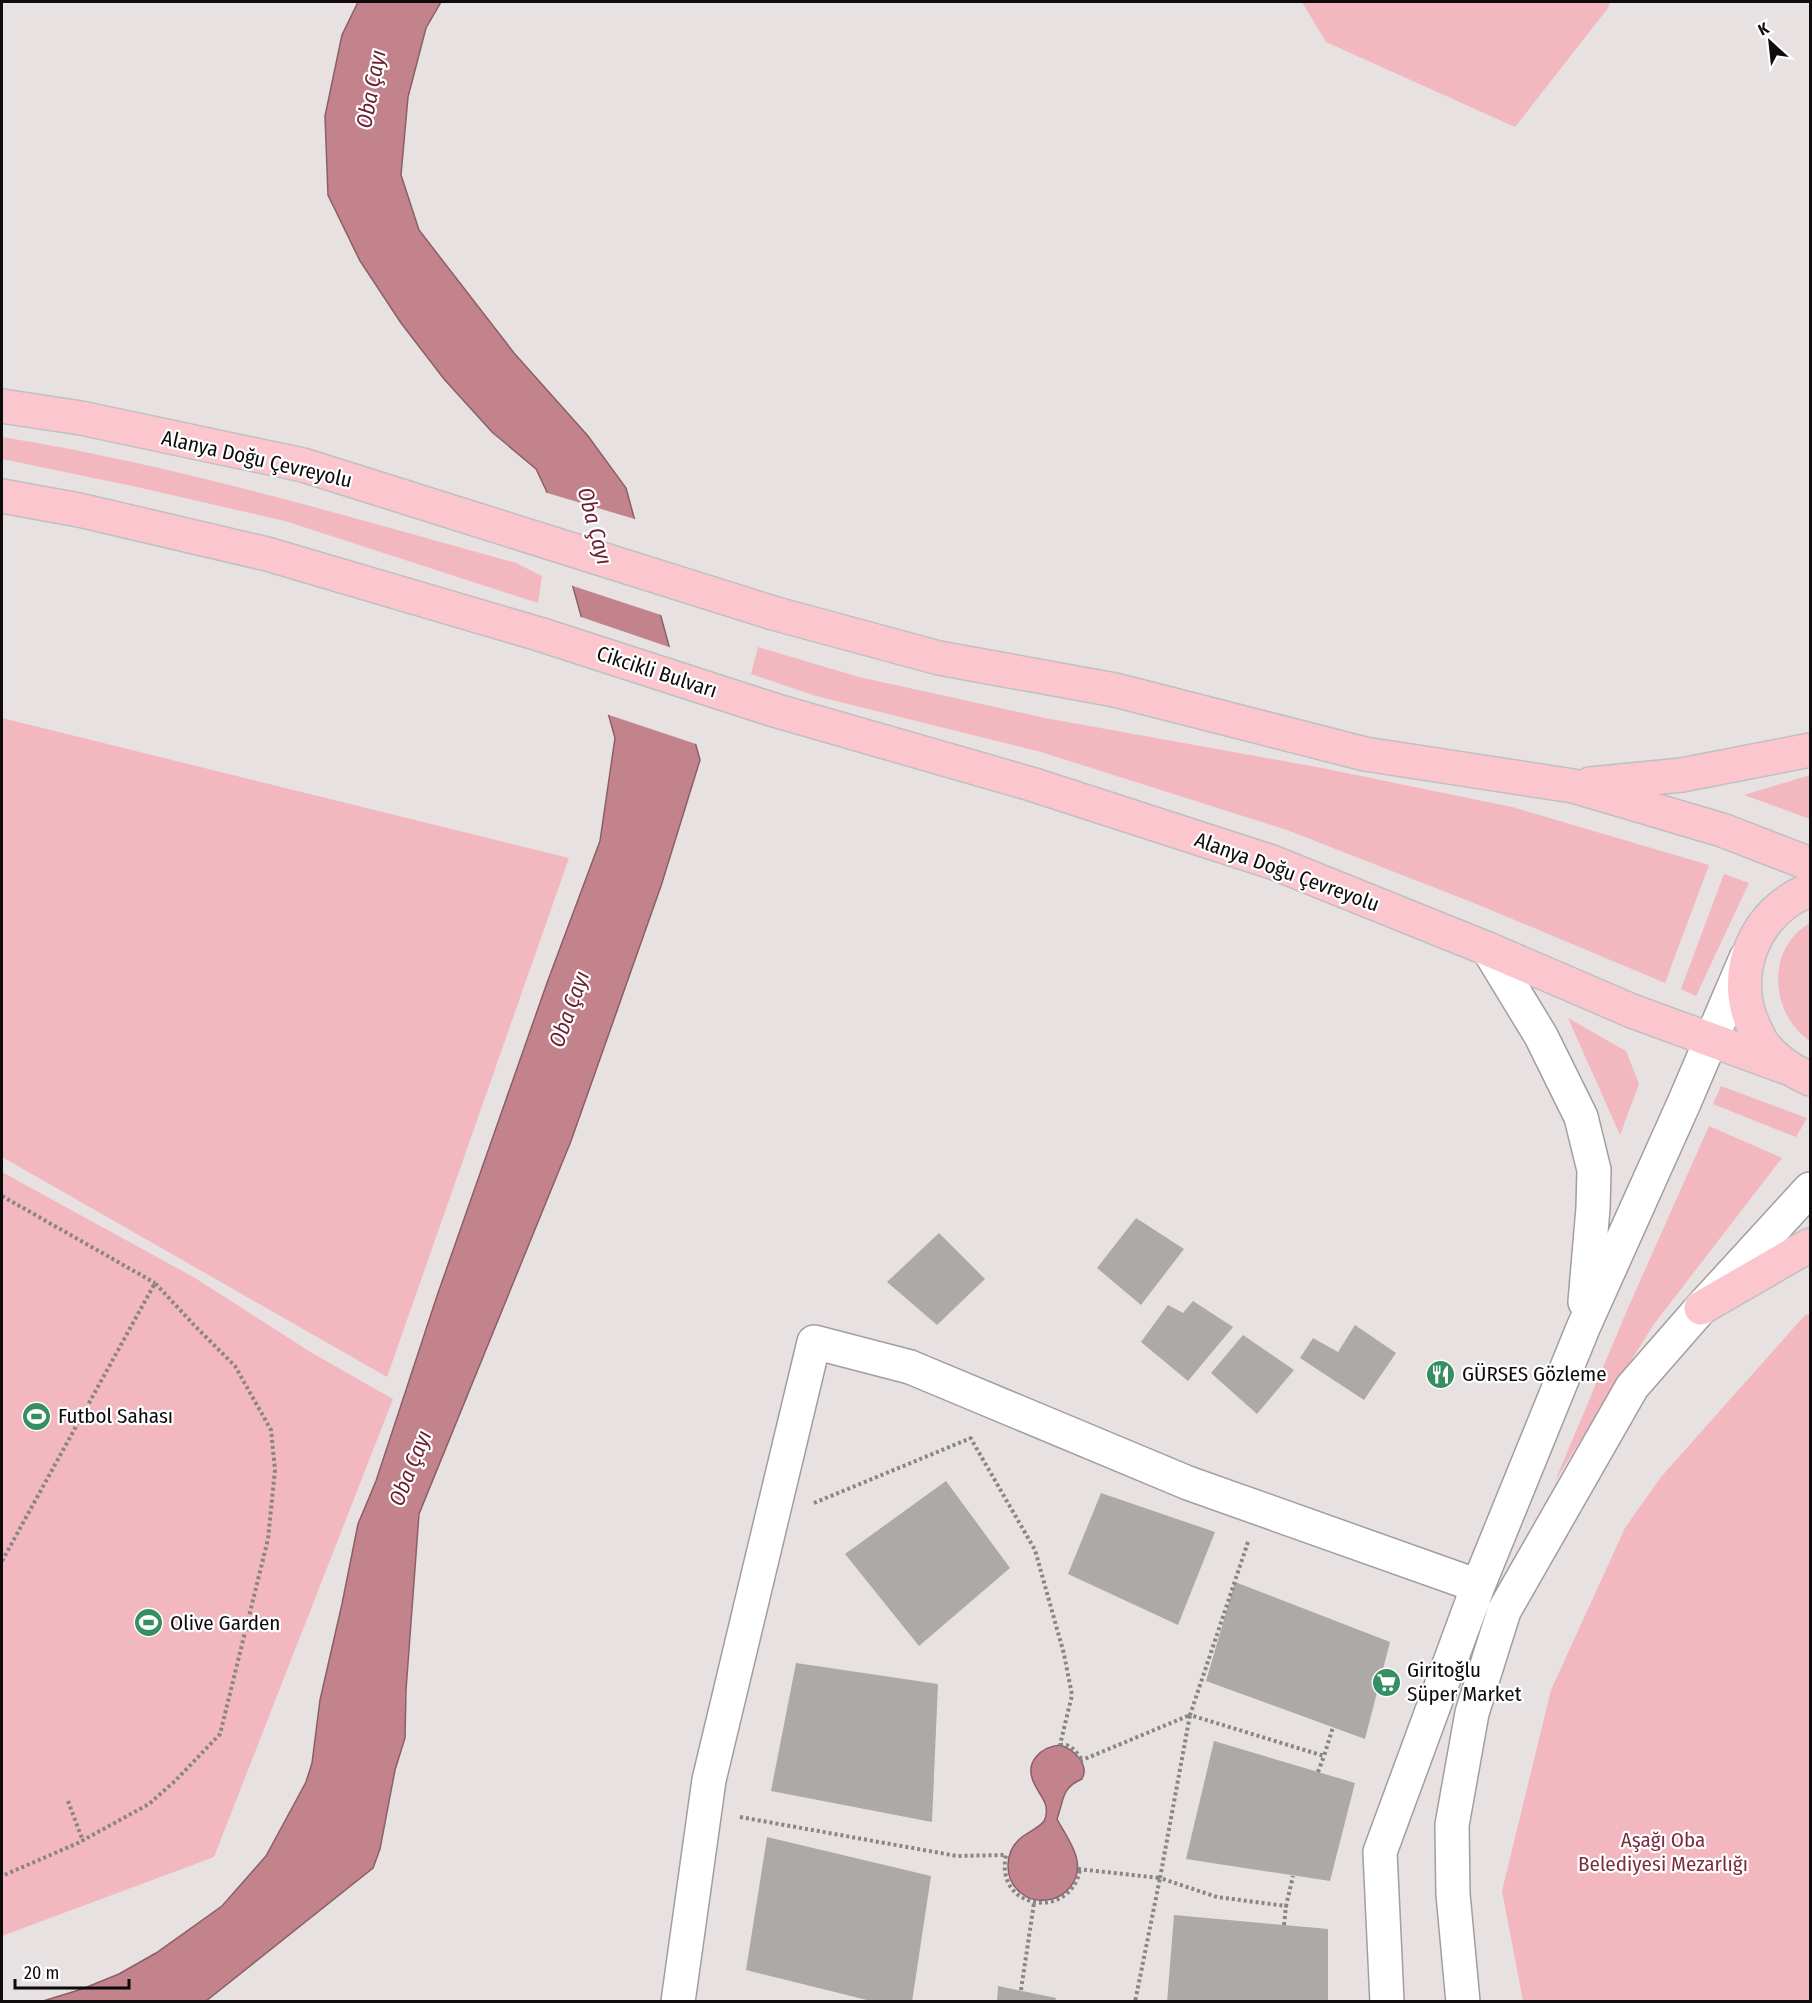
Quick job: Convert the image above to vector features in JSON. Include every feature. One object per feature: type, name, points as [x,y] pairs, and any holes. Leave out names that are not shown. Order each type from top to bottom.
[{"type":"highway","name":"Alanya Doğu Çevreyolu","points":[[2,405],[81,418],[303,465],[773,613],[939,658],[1115,690],[1365,754],[1573,786]]},
{"type":"highway","name":"Cikcikli Bulvarı","points":[[2,496],[79,510],[267,554],[539,634],[774,710]]},
{"type":"highway","name":"Alanya Doğu Çevreyolu","points":[[774,710],[1031,784],[1272,862],[1488,949],[1632,1011],[1799,1074]]},
{"type":"highway","points":[[1573,786],[1682,775],[1810,750]]},
{"type":"highway","points":[[1573,786],[1722,830],[1810,864]]},
{"type":"highway","points":[[1799,1074],[1762,1043],[1747,1012],[1744,976],[1753,942],[1771,915],[1796,895],[1810,890]]},
{"type":"highway","points":[[1701,1308],[1810,1245]]},
{"type":"street","points":[[1771,915],[1810,869]]},
{"type":"street","points":[[1387,2001],[1380,1852],[1478,1586],[1582,1328],[1753,942]]},
{"type":"street","points":[[1488,949],[1541,1036],[1581,1117],[1584,1128],[1594,1170],[1593,1208],[1582,1328]]},
{"type":"street","points":[[1463,2001],[1453,1894],[1452,1825],[1472,1713],[1504,1611],[1632,1387],[1810,1189]]},
{"type":"street","points":[[678,2001],[709,1780],[814,1342],[910,1367],[1188,1483],[1478,1586]]},
{"type":"path","points":[[2,1196],[155,1283],[235,1366],[271,1430],[275,1470],[268,1539],[220,1734],[175,1781],[149,1804],[83,1841],[2,1876]]},
{"type":"path","points":[[2,1561],[155,1283]]},
{"type":"path","points":[[966,1430],[1035,1550],[1064,1654],[1072,1695],[1060,1745],[1071,1747],[1081,1761],[1190,1716],[1324,1756]]},
{"type":"path","points":[[812,1503],[970,1438]]},
{"type":"path","points":[[1135,2001],[1190,1716],[1251,1532]]},
{"type":"path","points":[[1318,1772],[1332,1727]]},
{"type":"path","points":[[68,1802],[83,1841]]},
{"type":"path","points":[[741,1806],[739,1817],[957,1856],[1006,1855],[1004,1863],[1010,1885],[1022,1898],[1034,1903],[1054,1901],[1064,1896],[1072,1888],[1079,1869],[1160,1878],[1217,1897],[1286,1906]]},
{"type":"path","points":[[1284,1925],[1293,1876]]},
{"type":"path","points":[[1021,1990],[1034,1903]]},
{"type":"green space","points":[[1302,2],[1610,2],[1608,8],[1515,127],[1326,42]]},
{"type":"green space","points":[[2,437],[196,477],[516,563],[542,576],[538,603],[285,521],[2,459]]},
{"type":"green space","points":[[758,647],[859,677],[1045,718],[1322,768],[1512,807],[1709,865],[1665,983],[1479,905],[1287,830],[1041,752],[816,696],[751,674]]},
{"type":"green space","points":[[2,718],[569,858],[387,1377],[2,1157]]},
{"type":"green space","points":[[1810,775],[1810,819],[1744,795]]},
{"type":"green space","points":[[1724,874],[1749,883],[1696,996],[1681,989]]},
{"type":"green space","points":[[1810,923],[1810,1041],[1787,1015],[1778,982],[1785,949],[1795,934]]},
{"type":"green space","points":[[1568,1018],[1626,1051],[1639,1084],[1620,1135]]},
{"type":"green space","points":[[1721,1086],[1807,1118],[1796,1137],[1713,1104]]},
{"type":"green space","points":[[1709,1126],[1782,1158],[1654,1324],[1555,1481],[1628,1308]]},
{"type":"green space","name":"Olive Garden","points":[[2,1172],[195,1278],[312,1353],[393,1399],[214,1857],[2,1936]]},
{"type":"green space","name":"Aşağı Oba Belediyesi Mezarlığı","points":[[1810,1314],[1810,2001],[1523,2001],[1502,1891],[1551,1690],[1625,1528],[1661,1477],[1805,1315]]},
{"type":"water","name":"Oba Çayı","points":[[358,2],[441,2],[426,28],[408,97],[401,175],[419,230],[514,353],[588,436],[626,488],[700,760],[661,886],[571,1141],[419,1514],[406,1690],[405,1738],[395,1770],[380,1849],[373,1868],[206,2001],[40,2002],[119,1974],[156,1953],[222,1906],[266,1856],[306,1782],[312,1763],[320,1700],[358,1524],[376,1481],[437,1296],[547,983],[600,841],[615,738],[546,490],[536,469],[492,432],[444,379],[401,323],[360,261],[328,195],[325,116],[342,35]]},
{"type":"water","points":[[1060,1745],[1075,1754],[1084,1768],[1082,1779],[1070,1786],[1064,1795],[1057,1819],[1071,1843],[1078,1869],[1071,1886],[1063,1894],[1051,1899],[1037,1900],[1024,1895],[1015,1887],[1009,1873],[1009,1857],[1016,1843],[1042,1823],[1046,1817],[1045,1803],[1031,1776],[1033,1763],[1036,1757],[1046,1749]]},
{"type":"pier","points":[[544,492],[638,520],[664,616],[570,585]]},
{"type":"pier","points":[[578,616],[672,648],[699,745],[606,714]]},
{"type":"building","points":[[1136,1218],[1184,1249],[1141,1305],[1097,1268]]},
{"type":"building","points":[[939,1233],[985,1279],[937,1325],[887,1282]]},
{"type":"building","points":[[1193,1301],[1233,1327],[1188,1381],[1141,1342],[1168,1305],[1183,1313]]},
{"type":"building","points":[[1355,1325],[1396,1353],[1364,1400],[1300,1358],[1313,1338],[1338,1352]]},
{"type":"building","points":[[1243,1335],[1294,1370],[1257,1414],[1211,1373]]},
{"type":"building","points":[[946,1481],[1010,1568],[919,1646],[845,1554]]},
{"type":"building","points":[[1101,1493],[1215,1532],[1178,1625],[1068,1574]]},
{"type":"building","points":[[1235,1582],[1390,1642],[1365,1739],[1206,1681]]},
{"type":"building","points":[[796,1663],[938,1684],[932,1822],[771,1791]]},
{"type":"building","points":[[1214,1741],[1355,1783],[1330,1881],[1186,1859]]},
{"type":"building","points":[[767,1837],[931,1876],[912,2002],[875,2002],[746,1970]]},
{"type":"building","points":[[1174,1915],[1328,1929],[1328,2002],[1167,2002]]},
{"type":"building","points":[[998,1986],[1056,1998],[1055,2002],[997,2002]]},
{"type":"place","name":"GÜRSES Gözleme","points":[[1441,1374]]},
{"type":"place","name":"Futbol Sahası","points":[[37,1416]]},
{"type":"place","name":"Olive Garden","points":[[149,1623]]},
{"type":"place","name":"Giritoǧlu Süper Market","points":[[1386,1682]]}]
